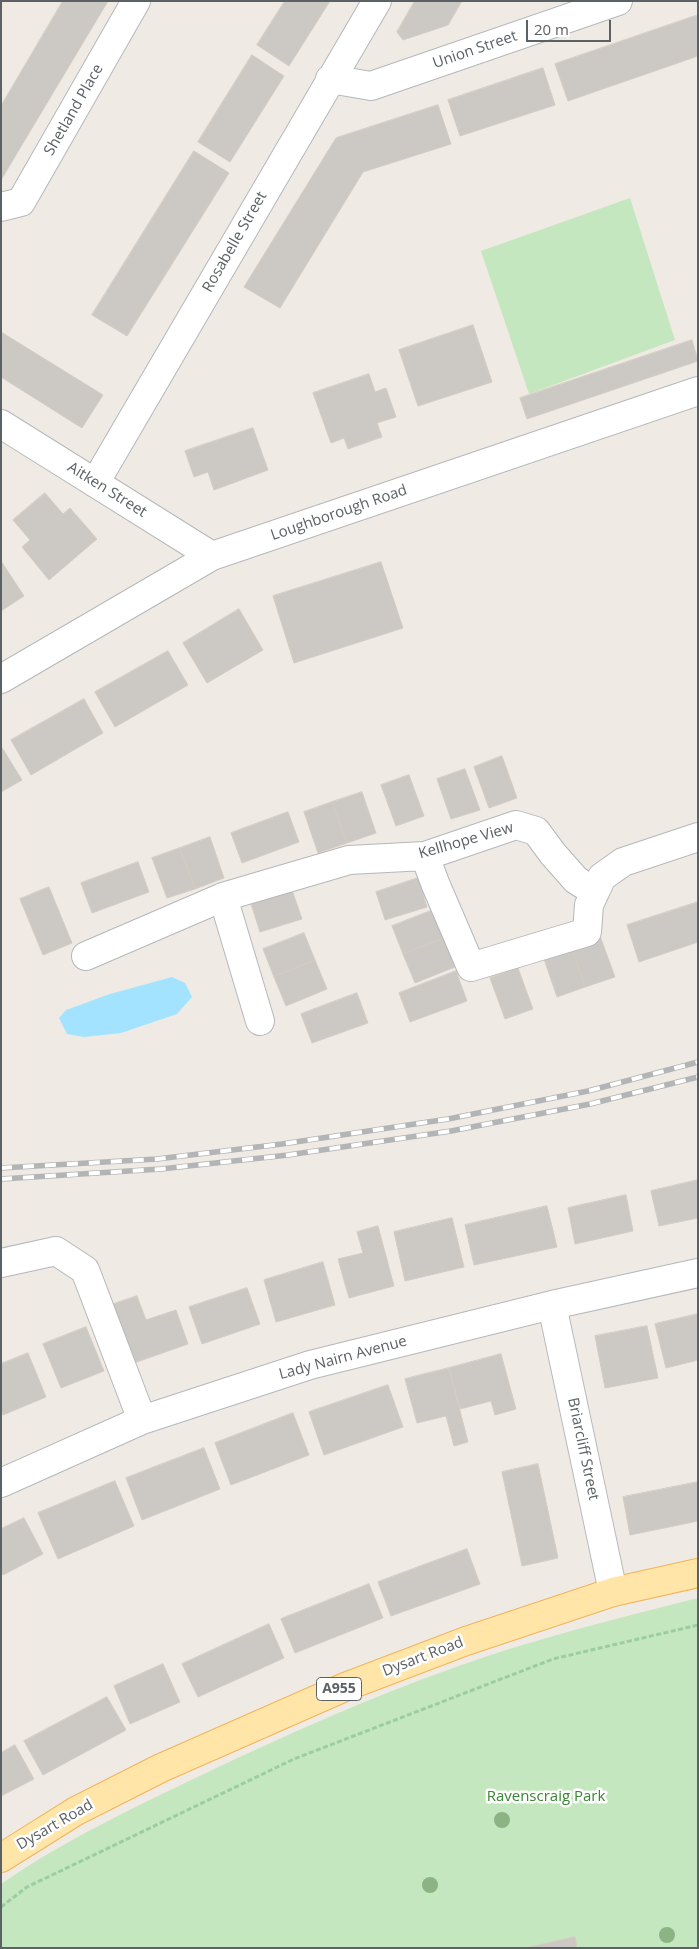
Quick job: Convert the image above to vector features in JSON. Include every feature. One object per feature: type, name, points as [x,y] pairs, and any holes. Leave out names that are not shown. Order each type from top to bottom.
[{"type":"main road","name":"Dysart Road","points":[[1,1858],[76,1811],[161,1768],[345,1687],[466,1641],[613,1592],[698,1573]]},
{"type":"street","name":"Shetland Place","points":[[1,207],[21,202],[136,1]]},
{"type":"street","name":"Rosabelle Street","points":[[95,483],[377,1]]},
{"type":"street","name":"Union Street","points":[[330,79],[370,86],[618,1]]},
{"type":"street","name":"Loughborough Road","points":[[1,679],[212,556],[698,391]]},
{"type":"street","name":"Aitken Street","points":[[1,424],[212,556]]},
{"type":"street","name":"Kellhope View","points":[[86,956],[223,897],[349,860],[425,856],[516,825],[536,831],[576,880],[595,892]]},
{"type":"street","points":[[425,856],[471,967],[587,932],[589,905],[602,877],[622,862],[698,837]]},
{"type":"street","points":[[223,897],[260,1021]]},
{"type":"street","points":[[1,1263],[56,1251],[85,1270],[142,1420]]},
{"type":"street","name":"Lady Nairn Avenue","points":[[1,1484],[142,1420],[310,1365],[552,1306],[698,1273]]},
{"type":"street","name":"Briarcliff Street","points":[[552,1306],[613,1592]]},
{"type":"path","points":[[1,1908],[27,1888],[294,1758],[553,1659],[698,1625]]},
{"type":"green space","points":[[630,198],[675,340],[529,394],[481,251]]},
{"type":"green space","name":"Ravenscraig Park","points":[[698,1598],[698,1948],[1,1948],[1,1884],[51,1852],[128,1811],[299,1730],[422,1680],[544,1639]]},
{"type":"water","points":[[172,977],[185,983],[192,997],[177,1014],[121,1033],[84,1037],[67,1034],[59,1018],[66,1010],[110,994]]},
{"type":"building","points":[[63,1],[108,1],[1,180],[1,106]]},
{"type":"building","points":[[285,1],[330,1],[289,66],[257,45]]},
{"type":"building","points":[[415,1],[462,1],[448,25],[403,40],[397,32]]},
{"type":"building","points":[[698,15],[698,56],[568,101],[555,64]]},
{"type":"building","points":[[252,55],[284,76],[230,162],[198,142]]},
{"type":"building","points":[[543,68],[555,105],[460,136],[448,100]]},
{"type":"building","points":[[438,105],[451,144],[363,172],[280,308],[244,287],[336,138]]},
{"type":"building","points":[[194,151],[229,173],[127,336],[92,315]]},
{"type":"building","points":[[473,325],[492,382],[418,406],[399,350]]},
{"type":"building","points":[[1,332],[103,395],[82,428],[1,377]]},
{"type":"building","points":[[692,340],[698,361],[527,419],[520,398]]},
{"type":"building","points":[[369,374],[375,392],[386,388],[396,417],[377,423],[382,437],[348,449],[344,438],[331,443],[313,393]]},
{"type":"building","points":[[253,428],[268,470],[214,490],[208,472],[194,477],[185,451]]},
{"type":"building","points":[[45,493],[63,514],[70,508],[97,539],[49,580],[22,547],[30,540],[13,520]]},
{"type":"building","points":[[1,561],[24,596],[1,611]]},
{"type":"building","points":[[381,562],[403,628],[294,663],[273,596]]},
{"type":"building","points":[[239,609],[263,650],[207,683],[183,643]]},
{"type":"building","points":[[168,651],[188,685],[115,727],[95,692]]},
{"type":"building","points":[[84,699],[103,733],[31,775],[11,740]]},
{"type":"building","points":[[1,746],[22,780],[1,792]]},
{"type":"building","points":[[502,756],[517,798],[489,808],[474,767]]},
{"type":"building","points":[[465,769],[480,810],[451,819],[437,779]]},
{"type":"building","points":[[409,775],[424,816],[396,826],[381,785]]},
{"type":"building","points":[[362,792],[376,833],[347,843],[332,802]]},
{"type":"building","points":[[332,802],[347,843],[318,853],[304,812]]},
{"type":"building","points":[[288,812],[299,842],[242,863],[231,833]]},
{"type":"building","points":[[210,837],[224,878],[195,889],[180,848]]},
{"type":"building","points":[[180,848],[195,889],[167,898],[152,858]]},
{"type":"building","points":[[138,862],[149,892],[92,913],[81,883]]},
{"type":"building","points":[[418,878],[427,907],[385,920],[376,892]]},
{"type":"building","points":[[49,887],[72,943],[43,955],[20,899]]},
{"type":"building","points":[[292,890],[302,919],[260,932],[251,904]]},
{"type":"building","points":[[698,902],[698,942],[639,962],[627,925]]},
{"type":"building","points":[[433,910],[444,938],[403,954],[392,926]]},
{"type":"building","points":[[304,933],[315,960],[274,977],[263,949]]},
{"type":"building","points":[[600,936],[615,977],[585,987],[571,946]]},
{"type":"building","points":[[444,938],[455,967],[415,983],[403,954]]},
{"type":"building","points":[[571,946],[585,987],[557,997],[543,956]]},
{"type":"building","points":[[315,960],[327,989],[286,1006],[274,977]]},
{"type":"building","points":[[518,968],[533,1009],[505,1019],[490,978]]},
{"type":"building","points":[[456,971],[467,1001],[410,1022],[399,993]]},
{"type":"building","points":[[357,993],[368,1023],[312,1043],[301,1014]]},
{"type":"building","points":[[698,1180],[698,1218],[659,1226],[651,1191]]},
{"type":"building","points":[[626,1195],[633,1231],[575,1244],[568,1208]]},
{"type":"building","points":[[547,1206],[557,1247],[474,1265],[465,1225]]},
{"type":"building","points":[[452,1218],[464,1267],[405,1281],[394,1232]]},
{"type":"building","points":[[378,1226],[394,1286],[349,1298],[338,1259],[363,1253],[357,1232]]},
{"type":"building","points":[[323,1262],[335,1305],[276,1322],[264,1280]]},
{"type":"building","points":[[247,1288],[260,1324],[202,1344],[189,1307]]},
{"type":"building","points":[[137,1296],[146,1320],[176,1310],[188,1344],[131,1364],[111,1305]]},
{"type":"building","points":[[698,1314],[698,1360],[666,1368],[655,1324]]},
{"type":"building","points":[[647,1326],[658,1378],[605,1388],[595,1336]]},
{"type":"building","points":[[86,1327],[104,1371],[61,1388],[43,1344]]},
{"type":"building","points":[[28,1353],[46,1397],[3,1415],[1,1409],[1,1364]]},
{"type":"building","points":[[501,1354],[516,1409],[495,1415],[491,1401],[460,1409],[449,1368]]},
{"type":"building","points":[[449,1368],[468,1442],[454,1446],[446,1416],[417,1423],[405,1379]]},
{"type":"building","points":[[388,1385],[403,1427],[324,1455],[309,1412]]},
{"type":"building","points":[[293,1413],[309,1455],[231,1485],[215,1443]]},
{"type":"building","points":[[204,1448],[220,1489],[142,1520],[126,1478]]},
{"type":"building","points":[[538,1464],[558,1558],[522,1566],[502,1472]]},
{"type":"building","points":[[115,1481],[134,1526],[58,1559],[38,1513]]},
{"type":"building","points":[[698,1482],[698,1521],[630,1535],[623,1497]]},
{"type":"building","points":[[24,1518],[43,1554],[3,1575],[1,1570],[1,1529]]},
{"type":"building","points":[[467,1549],[480,1584],[391,1616],[378,1582]]},
{"type":"building","points":[[369,1584],[383,1618],[295,1653],[281,1619]]},
{"type":"building","points":[[269,1624],[284,1658],[198,1697],[182,1664]]},
{"type":"building","points":[[163,1664],[180,1702],[130,1724],[114,1686]]},
{"type":"building","points":[[107,1697],[126,1730],[43,1775],[24,1741]]},
{"type":"building","points":[[15,1745],[34,1779],[1,1796],[1,1753]]},
{"type":"building","points":[[575,1937],[577,1948],[526,1948]]},
{"type":"railway","points":[[1,1168],[157,1159],[282,1144],[448,1119],[588,1091],[698,1062]]},
{"type":"railway","points":[[1,1179],[161,1169],[288,1155],[451,1131],[590,1104],[698,1077]]}]
